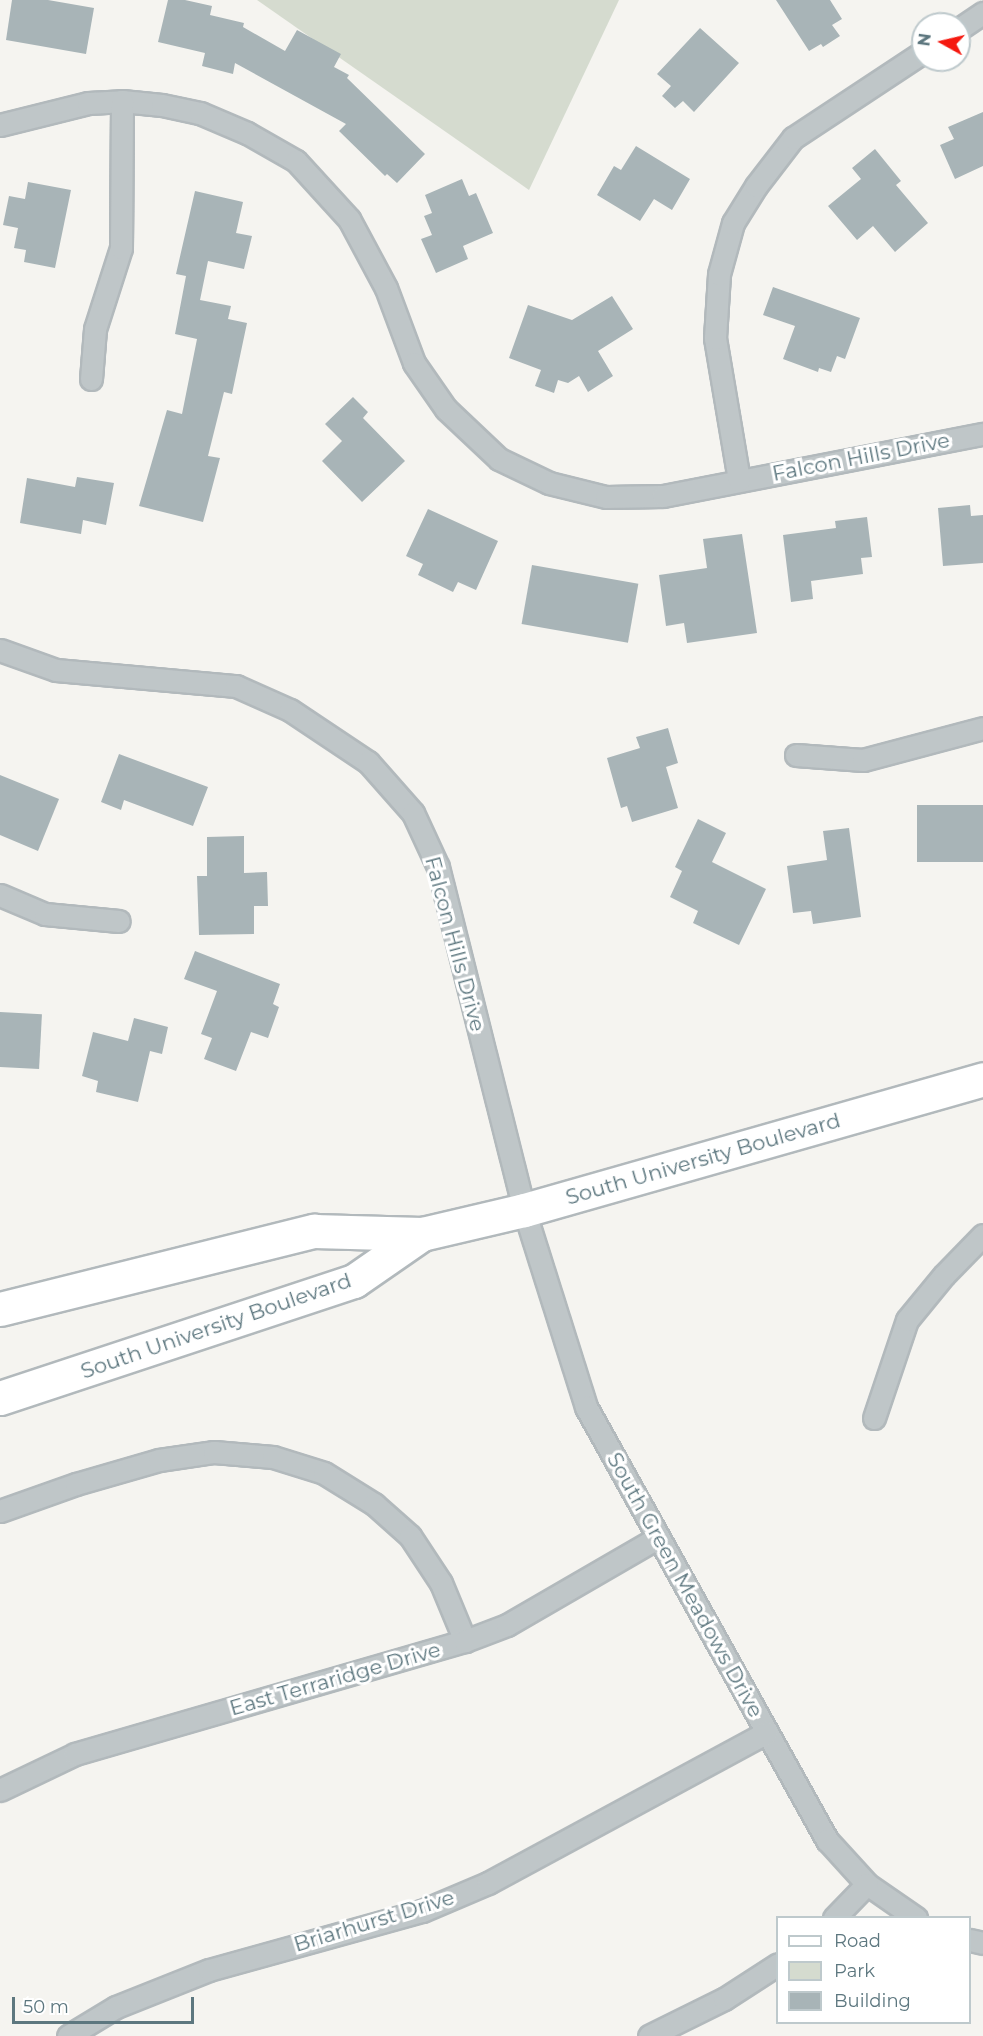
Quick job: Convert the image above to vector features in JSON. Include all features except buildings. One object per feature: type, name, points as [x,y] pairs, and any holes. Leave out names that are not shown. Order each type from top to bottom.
[{"type":"main road","name":"South University Boulevard","points":[[0,1309],[314,1231],[422,1234],[524,1210],[983,1079]]},
{"type":"main road","name":"South University Boulevard","points":[[0,1398],[354,1281],[422,1234]]},
{"type":"street","points":[[740,480],[716,338],[719,274],[733,223],[756,186],[793,138],[911,60]]},
{"type":"street","points":[[90,379],[95,329],[121,248],[122,101]]},
{"type":"street","name":"Falcon Hills Drive","points":[[0,125],[88,103],[122,101],[200,113],[247,133],[296,161],[349,219],[386,288],[414,363],[446,409],[499,459],[549,483],[606,497],[663,496],[983,434]]},
{"type":"street","name":"Falcon Hills Drive","points":[[0,650],[56,670],[236,686],[290,710],[368,762],[413,813],[438,867],[524,1210]]},
{"type":"street","points":[[796,755],[863,760],[983,728]]},
{"type":"street","points":[[0,895],[45,914],[119,921]]},
{"type":"street","name":"South Green Meadows Drive","points":[[524,1210],[586,1407],[657,1538],[827,1840],[867,1884],[915,1916]]},
{"type":"street","points":[[873,1418],[907,1320],[944,1275],[983,1235]]},
{"type":"street","points":[[0,1511],[76,1484],[159,1460],[214,1452],[273,1457],[324,1473],[374,1504],[410,1536],[441,1583],[465,1641]]},
{"type":"street","name":"East Terraridge Drive","points":[[0,1790],[75,1754],[465,1641],[507,1625],[657,1538]]},
{"type":"street","name":"Briarhurst Drive","points":[[68,2036],[116,2007],[209,1970],[422,1911],[488,1883],[767,1732]]},
{"type":"street","points":[[835,1916],[867,1884]]},
{"type":"street","points":[[649,2036],[724,1999],[776,1965]]},
{"type":"green space","points":[[257,0],[619,0],[529,190]]}]
